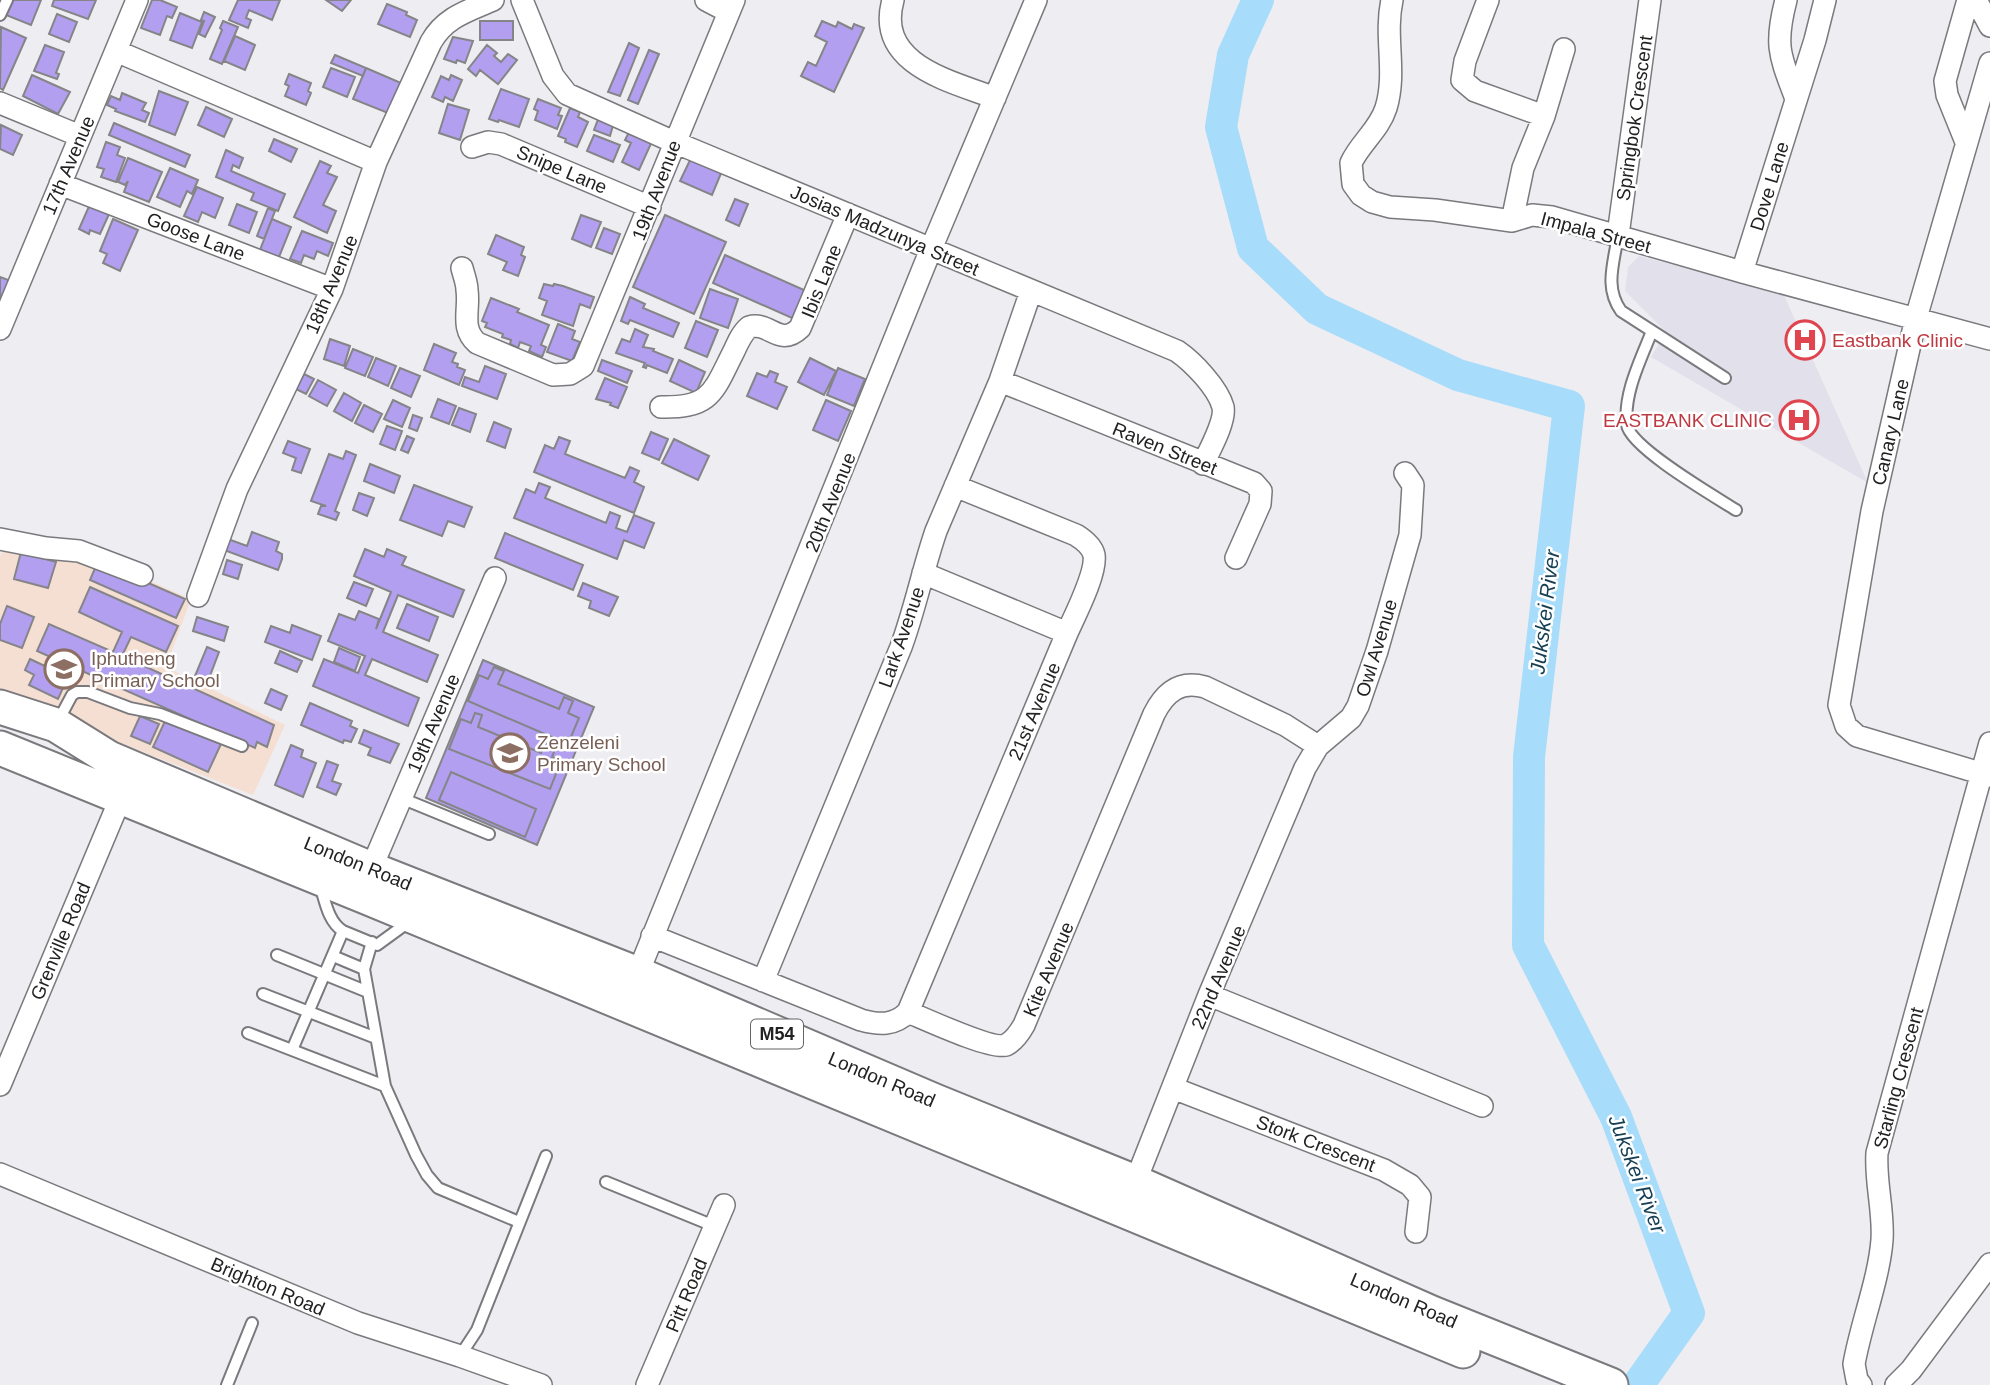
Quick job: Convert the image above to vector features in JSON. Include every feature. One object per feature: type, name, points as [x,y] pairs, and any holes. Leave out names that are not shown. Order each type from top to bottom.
[{"type":"main road","name":"London Road","points":[[0,707],[56,725],[109,758],[371,869],[632,989],[1129,1196],[1546,1377],[1611,1385]]},
{"type":"main road","name":"London Road","points":[[0,748],[415,918],[632,989]]},
{"type":"street","name":"17th Avenue","points":[[0,329],[137,0]]},
{"type":"street","name":"18th Avenue","points":[[198,596],[237,489],[331,289],[376,162],[436,33],[449,20],[494,0]]},
{"type":"street","name":"Josias Madzunya Street","points":[[522,0],[553,76],[561,89],[568,94],[674,142],[1171,348],[1189,360],[1209,382],[1223,408],[1220,424],[1203,464]]},
{"type":"street","points":[[706,0],[732,6]]},
{"type":"street","points":[[893,0],[891,27],[908,60],[924,71],[995,98]]},
{"type":"street","name":"20th Avenue","points":[[632,989],[931,249],[1036,0]]},
{"type":"street","name":"Impala Street","points":[[1392,0],[1387,30],[1391,71],[1387,106],[1379,125],[1351,163],[1353,184],[1366,199],[1390,207],[1435,210],[1512,221],[1540,215],[1990,339]]},
{"type":"street","points":[[1488,0],[1465,61],[1462,80],[1475,91],[1544,116]]},
{"type":"street","name":"Springbok Crescent","points":[[1618,235],[1650,0]]},
{"type":"street","points":[[1786,0],[1778,40],[1780,56],[1796,99]]},
{"type":"street","name":"Dove Lane","points":[[1742,272],[1825,0]]},
{"type":"street","points":[[1966,142],[1947,95],[1945,81],[1968,0]]},
{"type":"street","points":[[1976,0],[1990,26]]},
{"type":"street","name":"19th Avenue","points":[[462,268],[468,292],[467,327],[473,340],[552,375],[570,374],[579,370],[587,362],[674,142],[732,6]]},
{"type":"street","points":[[1512,221],[1523,168],[1544,116],[1564,49]]},
{"type":"street","points":[[116,51],[376,162]]},
{"type":"street","name":"Canary Lane","points":[[1986,774],[1863,739],[1846,726],[1840,713],[1840,698],[1872,511],[1916,318],[1990,63]]},
{"type":"street","points":[[0,103],[80,136]]},
{"type":"street","name":"Snipe Lane","points":[[472,147],[488,142],[501,144],[650,207]]},
{"type":"street","name":"Goose Lane","points":[[60,184],[331,289]]},
{"type":"street","name":"Ibis Lane","points":[[661,407],[688,407],[705,398],[716,386],[748,327],[759,326],[785,337],[797,331],[803,324],[848,214]]},
{"type":"street","name":"Lark Avenue","points":[[763,981],[901,647],[936,531],[1000,381],[1031,291]]},
{"type":"street","name":"Raven Street","points":[[1000,381],[1248,480],[1261,491],[1260,504],[1236,558]]},
{"type":"street","name":"Owl Avenue","points":[[1318,746],[1343,727],[1357,706],[1377,651],[1410,535],[1413,485],[1405,473]]},
{"type":"street","name":"21st Avenue","points":[[908,1012],[1067,633],[1094,558],[1087,543],[1076,535],[955,486]]},
{"type":"street","points":[[0,539],[73,550],[142,575]]},
{"type":"street","points":[[923,573],[1067,633]]},
{"type":"street","name":"19th Avenue","points":[[371,869],[495,578]]},
{"type":"street","name":"Kite Avenue","points":[[908,1012],[990,1045],[1005,1045],[1018,1035],[1154,714],[1163,698],[1173,689],[1182,685],[1205,687],[1285,725],[1318,746]]},
{"type":"street","name":"Starling Crescent","points":[[1861,1385],[1857,1380],[1854,1364],[1881,1244],[1883,1220],[1876,1171],[1877,1153],[1986,774],[1990,743]]},
{"type":"street","name":"22nd Avenue","points":[[1129,1196],[1209,995],[1305,768],[1318,746]]},
{"type":"street","name":"Grenville Road","points":[[0,1086],[121,797]]},
{"type":"street","points":[[652,936],[869,1023],[894,1023],[908,1012]]},
{"type":"street","points":[[1209,995],[1482,1106]]},
{"type":"street","name":"Stork Crescent","points":[[1172,1088],[1384,1170],[1403,1180],[1420,1197],[1416,1232]]},
{"type":"street","name":"Brighton Road","points":[[0,1174],[358,1324],[541,1385]]},
{"type":"street","name":"Pitt Road","points":[[648,1385],[724,1205]]},
{"type":"street","points":[[1896,1385],[1911,1370],[1990,1264]]},
{"type":"lane","points":[[0,15],[7,0]]},
{"type":"lane","points":[[1618,235],[1610,288],[1613,299],[1622,311],[1725,378]]},
{"type":"lane","points":[[1652,331],[1635,377],[1627,413],[1628,427],[1641,447],[1736,510]]},
{"type":"lane","points":[[56,725],[72,695],[76,692],[88,692],[130,708],[160,713],[242,746]]},
{"type":"lane","points":[[401,798],[489,834]]},
{"type":"lane","points":[[317,877],[330,915],[339,930],[377,945],[415,918]]},
{"type":"lane","points":[[292,1049],[343,931]]},
{"type":"lane","points":[[372,942],[363,969],[385,1086],[416,1155],[427,1175],[439,1188],[519,1222]]},
{"type":"lane","points":[[277,955],[368,992]]},
{"type":"lane","points":[[333,956],[363,969]]},
{"type":"lane","points":[[263,994],[376,1038]]},
{"type":"lane","points":[[248,1033],[385,1086]]},
{"type":"lane","points":[[460,1356],[477,1330],[546,1156]]},
{"type":"lane","points":[[606,1182],[714,1226]]},
{"type":"lane","points":[[227,1385],[252,1323]]},
{"type":"shaded area","name":"EASTBANK CLINIC","points":[[1639,256],[1783,293],[1868,483],[1651,357],[1666,332],[1625,291],[1628,267]]},
{"type":"shaded area","name":"Iphutheng Primary School","points":[[6,542],[100,559],[191,599],[166,667],[285,725],[253,795],[0,696],[0,640],[22,648],[34,617],[7,606],[0,624],[0,557]],"holes":[[[21,552],[55,562],[48,588],[14,579]],[[99,561],[184,599],[176,618],[90,581]],[[90,587],[177,626],[166,652],[131,637],[122,656],[274,725],[267,746],[257,742],[255,748],[37,650],[49,624],[113,652],[122,632],[79,612]],[[30,660],[68,677],[58,699],[29,685],[34,675],[25,670]],[[140,717],[158,724],[150,744],[132,736]],[[167,719],[221,743],[208,772],[154,747]]]},
{"type":"building","points":[[12,0],[41,0],[31,25],[6,15]]},
{"type":"building","points":[[54,0],[96,0],[88,19],[52,6]]},
{"type":"building","points":[[152,0],[160,0],[177,7],[172,18],[167,16],[160,35],[141,28]]},
{"type":"building","points":[[238,0],[280,0],[272,20],[249,10],[246,18],[251,20],[248,28],[229,20]]},
{"type":"building","points":[[326,0],[351,0],[342,11]]},
{"type":"building","points":[[387,4],[407,12],[406,15],[417,20],[410,37],[378,24]]},
{"type":"building","points":[[204,12],[215,17],[205,37],[199,34]]},
{"type":"building","points":[[180,13],[202,22],[192,48],[170,40]]},
{"type":"building","points":[[57,14],[77,22],[69,42],[49,34]]},
{"type":"building","points":[[223,21],[238,27],[222,64],[210,59]]},
{"type":"building","points":[[480,21],[513,21],[513,40],[480,40]]},
{"type":"building","points":[[822,21],[836,27],[838,22],[852,29],[854,24],[864,28],[834,92],[801,76],[808,62],[816,66],[827,42],[815,36]]},
{"type":"building","points":[[1,27],[26,38],[3,90],[0,88]]},
{"type":"building","points":[[235,36],[255,45],[245,70],[224,61]]},
{"type":"building","points":[[453,37],[473,41],[465,63],[444,59]]},
{"type":"building","points":[[629,43],[639,48],[620,96],[608,92]]},
{"type":"building","points":[[45,45],[64,52],[56,73],[59,74],[57,79],[34,71]]},
{"type":"building","points":[[487,45],[497,53],[494,56],[501,62],[508,54],[517,60],[498,84],[480,70],[476,76],[468,69]]},
{"type":"building","points":[[649,50],[659,54],[638,104],[628,100]]},
{"type":"building","points":[[335,55],[366,68],[363,76],[331,63]]},
{"type":"building","points":[[331,68],[355,77],[347,97],[323,87]]},
{"type":"building","points":[[366,68],[401,83],[388,113],[353,99]]},
{"type":"building","points":[[289,74],[311,83],[308,91],[311,93],[306,105],[285,96],[289,86],[285,84]]},
{"type":"building","points":[[32,75],[70,92],[58,114],[23,96]]},
{"type":"building","points":[[451,75],[462,80],[453,101],[445,97],[443,102],[432,97],[441,76],[449,80]]},
{"type":"building","points":[[501,89],[529,99],[519,127],[489,119]]},
{"type":"building","points":[[159,91],[188,102],[175,135],[149,125]]},
{"type":"building","points":[[122,93],[146,103],[142,110],[149,113],[145,122],[115,111],[116,109],[107,105],[111,96],[120,100]]},
{"type":"building","points":[[538,99],[561,108],[558,115],[562,116],[557,129],[535,120],[538,111],[534,109]]},
{"type":"building","points":[[448,104],[469,110],[460,140],[439,133]]},
{"type":"building","points":[[206,107],[232,119],[224,137],[198,125]]},
{"type":"building","points":[[570,108],[580,112],[578,117],[588,122],[577,147],[558,136]]},
{"type":"building","points":[[599,117],[614,122],[610,136],[594,130]]},
{"type":"building","points":[[114,123],[190,155],[185,167],[109,135]]},
{"type":"building","points":[[1,125],[22,135],[13,155],[0,149]]},
{"type":"building","points":[[632,126],[654,137],[639,170],[622,162],[631,143],[625,140]]},
{"type":"building","points":[[594,135],[620,145],[613,162],[587,151]]},
{"type":"building","points":[[274,139],[297,149],[291,162],[269,151]]},
{"type":"building","points":[[106,142],[120,147],[117,155],[125,158],[116,182],[101,177],[104,169],[97,167]]},
{"type":"building","points":[[226,150],[243,158],[239,168],[233,165],[231,171],[285,194],[278,211],[251,200],[254,193],[216,177]]},
{"type":"building","points":[[128,158],[162,172],[149,202],[124,192],[128,181],[125,185],[118,182]]},
{"type":"building","points":[[691,158],[722,171],[712,195],[680,181]]},
{"type":"building","points":[[320,161],[331,166],[327,173],[337,177],[323,205],[336,211],[327,233],[294,217]]},
{"type":"building","points":[[170,168],[198,180],[192,194],[187,191],[180,207],[157,197]]},
{"type":"building","points":[[197,187],[223,198],[215,218],[202,212],[198,222],[184,216]]},
{"type":"building","points":[[735,199],[748,204],[739,226],[726,220]]},
{"type":"building","points":[[90,204],[110,212],[100,234],[90,230],[89,234],[79,229]]},
{"type":"building","points":[[237,204],[257,212],[249,233],[229,225]]},
{"type":"building","points":[[268,208],[275,211],[264,239],[257,236]]},
{"type":"building","points":[[581,215],[601,222],[591,247],[572,239]]},
{"type":"building","points":[[665,215],[726,242],[694,314],[633,287]]},
{"type":"building","points":[[113,219],[138,230],[120,271],[103,263],[107,254],[100,251]]},
{"type":"building","points":[[272,219],[291,227],[279,257],[260,250]]},
{"type":"building","points":[[604,228],[620,234],[612,254],[596,248]]},
{"type":"building","points":[[302,231],[333,243],[328,256],[317,251],[314,259],[304,255],[301,263],[290,259]]},
{"type":"building","points":[[496,235],[524,247],[521,255],[525,257],[518,276],[503,270],[507,262],[488,254]]},
{"type":"building","points":[[725,255],[813,294],[801,322],[713,283]]},
{"type":"building","points":[[0,277],[11,281],[0,308]]},
{"type":"building","points":[[544,284],[563,286],[594,297],[590,308],[580,304],[573,326],[542,315],[547,301],[539,298]]},
{"type":"building","points":[[710,289],[738,299],[728,328],[700,318]]},
{"type":"building","points":[[630,297],[645,304],[643,308],[679,323],[673,337],[630,320],[628,324],[621,321]]},
{"type":"building","points":[[491,298],[549,325],[541,345],[546,347],[542,357],[529,351],[531,346],[520,342],[518,348],[510,344],[511,340],[502,337],[503,334],[485,327],[487,323],[482,321]]},
{"type":"building","points":[[696,321],[718,330],[707,357],[685,348]]},
{"type":"building","points":[[558,324],[575,331],[572,339],[580,342],[572,361],[547,352]]},
{"type":"building","points":[[635,329],[648,335],[643,347],[654,349],[653,351],[673,359],[667,373],[647,365],[646,368],[643,367],[645,363],[616,353],[622,339],[630,342]]},
{"type":"building","points":[[330,339],[350,346],[344,366],[324,359]]},
{"type":"building","points":[[434,344],[456,353],[452,362],[465,370],[459,385],[424,370]]},
{"type":"building","points":[[353,349],[373,357],[365,376],[345,368]]},
{"type":"building","points":[[376,358],[396,366],[388,386],[368,377]]},
{"type":"building","points":[[810,358],[836,371],[824,395],[798,382]]},
{"type":"building","points":[[602,360],[632,371],[627,383],[598,371]]},
{"type":"building","points":[[679,360],[705,372],[696,393],[670,381]]},
{"type":"building","points":[[485,366],[506,374],[497,399],[462,386],[465,377],[479,382]]},
{"type":"building","points":[[400,368],[420,376],[411,397],[391,388]]},
{"type":"building","points":[[838,368],[865,379],[854,406],[827,395]]},
{"type":"building","points":[[770,371],[778,374],[775,382],[787,387],[777,409],[747,396],[757,373],[767,377]]},
{"type":"building","points":[[304,374],[314,379],[306,394],[296,389]]},
{"type":"building","points":[[605,378],[627,387],[618,408],[596,399]]},
{"type":"building","points":[[318,380],[336,390],[327,406],[309,396]]},
{"type":"building","points":[[344,393],[361,403],[352,421],[334,411]]},
{"type":"building","points":[[438,399],[456,406],[449,424],[431,417]]},
{"type":"building","points":[[393,400],[410,408],[402,427],[384,419]]},
{"type":"building","points":[[826,400],[851,411],[838,441],[813,430]]},
{"type":"building","points":[[364,405],[382,414],[373,432],[355,423]]},
{"type":"building","points":[[459,408],[476,414],[470,432],[452,425]]},
{"type":"building","points":[[413,415],[422,418],[417,431],[409,428]]},
{"type":"building","points":[[494,422],[511,429],[505,448],[487,441]]},
{"type":"building","points":[[387,426],[402,431],[395,450],[380,444]]},
{"type":"building","points":[[651,432],[668,439],[659,460],[642,453]]},
{"type":"building","points":[[407,436],[414,439],[408,453],[401,450]]},
{"type":"building","points":[[559,437],[570,441],[565,454],[625,478],[630,467],[639,471],[634,482],[644,487],[634,513],[534,472],[545,445],[554,449]]},
{"type":"building","points":[[674,439],[709,456],[698,480],[662,463]]},
{"type":"building","points":[[288,441],[310,449],[301,473],[292,470],[296,458],[283,453]]},
{"type":"building","points":[[346,451],[356,455],[335,511],[339,513],[336,520],[318,514],[321,506],[326,506],[311,501],[329,454],[343,459]]},
{"type":"building","points":[[370,464],[400,476],[394,493],[364,481]]},
{"type":"building","points":[[539,483],[550,487],[545,498],[606,523],[610,512],[620,516],[616,528],[627,532],[634,515],[654,523],[644,548],[624,540],[617,559],[514,518],[526,489],[535,493]]},
{"type":"building","points":[[414,485],[472,507],[464,527],[448,521],[442,536],[400,520]]},
{"type":"building","points":[[359,493],[374,498],[367,516],[353,510]]},
{"type":"building","points":[[252,532],[279,542],[276,551],[282,554],[282,559],[278,570],[224,550],[228,539],[247,546]]},
{"type":"building","points":[[505,533],[583,565],[573,590],[495,558]]},
{"type":"building","points":[[365,549],[384,557],[387,549],[406,557],[402,565],[464,590],[453,617],[398,595],[383,632],[438,655],[427,682],[372,659],[365,675],[419,698],[408,726],[313,686],[324,659],[358,673],[365,656],[328,641],[339,614],[355,620],[359,611],[379,619],[376,629],[391,592],[354,576]]},
{"type":"building","points":[[21,552],[56,562],[48,588],[14,579]]},
{"type":"building","points":[[227,560],[242,565],[238,579],[223,574]]},
{"type":"building","points":[[98,561],[185,599],[176,618],[90,580]]},
{"type":"building","points":[[354,582],[373,589],[366,606],[347,598]]},
{"type":"building","points":[[583,583],[618,597],[609,616],[589,608],[591,601],[578,596]]},
{"type":"building","points":[[90,587],[178,626],[166,652],[131,637],[122,656],[274,725],[267,747],[257,742],[255,748],[37,651],[49,624],[113,652],[122,632],[79,612]]},
{"type":"building","points":[[407,604],[438,617],[429,641],[397,628]]},
{"type":"building","points":[[7,606],[34,617],[22,648],[0,640],[0,624]]},
{"type":"building","points":[[197,617],[228,627],[224,641],[193,631]]},
{"type":"building","points":[[292,625],[321,636],[312,660],[265,642],[271,626],[290,633]]},
{"type":"building","points":[[207,647],[219,652],[208,681],[195,676]]},
{"type":"building","points":[[339,648],[360,657],[355,671],[334,662]]},
{"type":"building","points":[[280,651],[302,661],[297,672],[275,663]]},
{"type":"building","points":[[30,659],[68,677],[58,699],[29,685],[34,675],[25,670]]},
{"type":"building","name":"Zenzeleni Primary School","points":[[483,660],[594,707],[537,845],[426,798]]},
{"type":"building","points":[[494,667],[504,671],[498,684],[559,709],[564,697],[573,701],[568,713],[579,718],[568,744],[468,701],[479,675],[488,679]]},
{"type":"building","points":[[271,689],[287,696],[281,710],[265,703]]},
{"type":"building","points":[[310,703],[352,721],[350,726],[357,729],[351,742],[344,740],[343,743],[301,725]]},
{"type":"building","points":[[475,713],[482,715],[478,727],[541,753],[545,742],[556,747],[552,757],[561,761],[550,789],[449,749],[461,719],[471,723]]},
{"type":"building","points":[[140,716],[159,724],[150,744],[131,736]]},
{"type":"building","points":[[166,719],[221,744],[208,772],[153,747]]},
{"type":"building","points":[[364,730],[399,744],[390,763],[368,755],[371,748],[359,743]]},
{"type":"building","points":[[291,745],[303,750],[301,757],[316,763],[303,797],[275,785]]},
{"type":"building","points":[[327,761],[338,765],[332,781],[341,784],[336,795],[317,787]]},
{"type":"building","points":[[451,772],[536,809],[525,837],[439,800]]},
{"type":"waterway","name":"Jukskei River","points":[[1258,0],[1233,55],[1221,127],[1253,248],[1317,309],[1458,375],[1569,406],[1529,757],[1528,945],[1616,1117],[1689,1313],[1638,1385]]},
{"type":"place","name":"Eastbank Clinic","points":[[1805,340]]},
{"type":"place","name":"EASTBANK CLINIC","points":[[1799,420]]},
{"type":"place","name":"Iphutheng Primary School","points":[[64,669]]},
{"type":"place","name":"Zenzeleni Primary School","points":[[510,753]]}]
